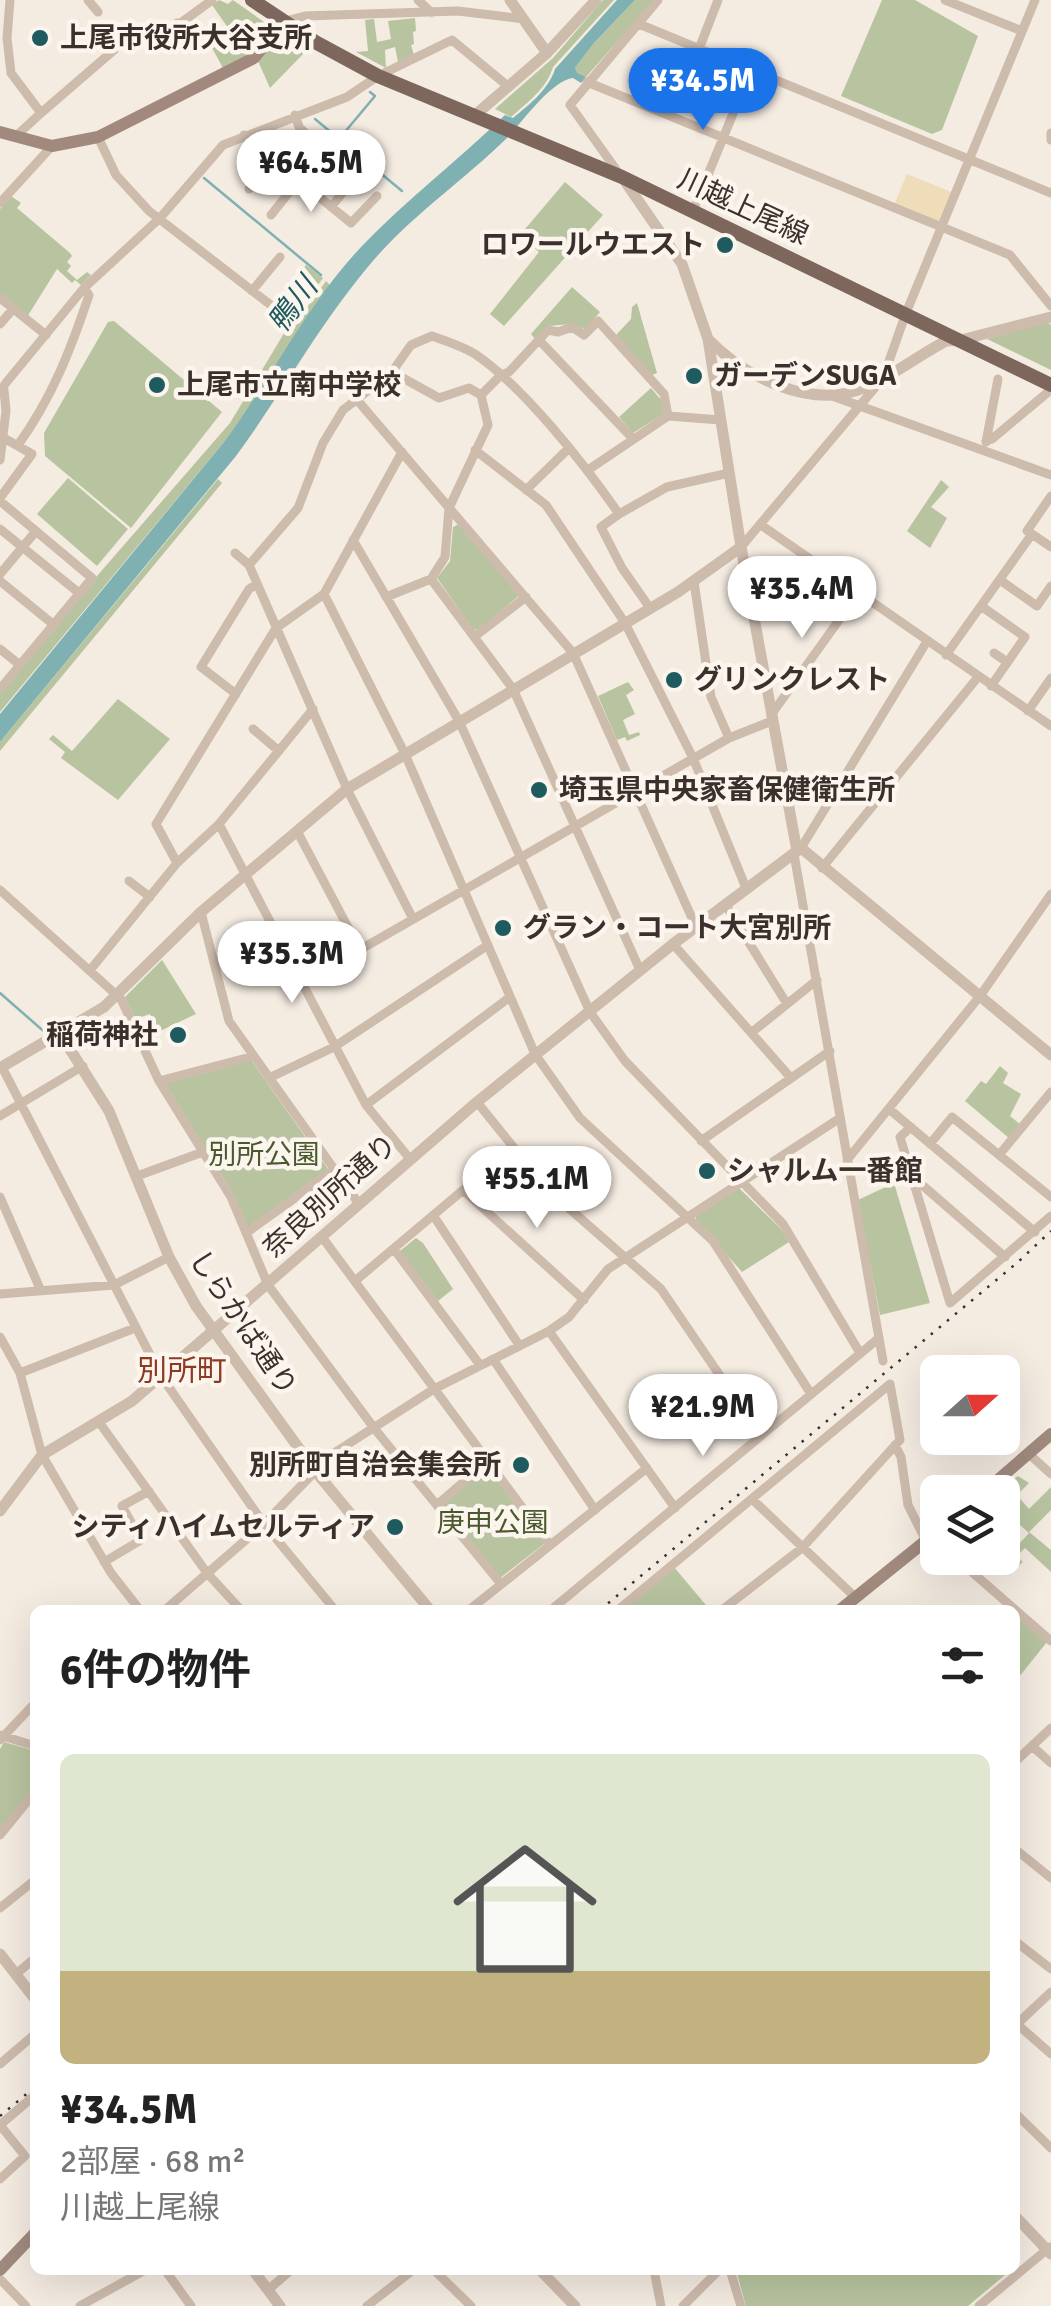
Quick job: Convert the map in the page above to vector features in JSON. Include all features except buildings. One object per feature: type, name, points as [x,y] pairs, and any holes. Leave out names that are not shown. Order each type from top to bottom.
[{"type":"main road","name":"川越上尾線","points":[[252,0],[378,76],[622,177],[961,340],[1049,389]]},
{"type":"main road","points":[[0,132],[52,146],[98,137],[254,58],[284,22]]},
{"type":"main road","points":[[1004,1475],[1051,1434]]},
{"type":"main road","points":[[847,1605],[920,1547]]},
{"type":"main road","points":[[0,2270],[30,2238]]},
{"type":"street","points":[[10,0],[7,38],[11,73],[41,113]]},
{"type":"street","points":[[88,0],[98,12]]},
{"type":"street","points":[[156,42],[212,0]]},
{"type":"street","points":[[418,0],[432,13]]},
{"type":"street","points":[[478,118],[596,0]]},
{"type":"street","points":[[658,0],[570,105],[682,264],[708,339],[883,1361]]},
{"type":"street","points":[[699,48],[718,0]]},
{"type":"street","points":[[945,0],[972,5],[1022,32]]},
{"type":"street","points":[[330,1605],[264,1524],[161,1376],[1,1068],[118,996],[200,912],[347,788],[694,582],[741,548],[883,378],[1035,0]]},
{"type":"street","points":[[513,1],[547,53]]},
{"type":"street","points":[[284,22],[304,16],[458,11],[524,18]]},
{"type":"street","points":[[177,23],[184,38]]},
{"type":"street","points":[[639,24],[1051,193]]},
{"type":"street","points":[[0,460],[6,411],[2,392],[11,377],[84,288],[160,218],[223,145],[347,97],[378,76],[452,40],[509,87]]},
{"type":"street","points":[[15,137],[114,50]]},
{"type":"street","points":[[693,211],[751,70]]},
{"type":"street","points":[[587,82],[1010,255],[1051,306]]},
{"type":"street","points":[[295,116],[299,127],[312,138],[298,155]]},
{"type":"street","points":[[244,135],[351,224],[377,196]]},
{"type":"street","points":[[98,137],[116,175],[149,211],[294,324]]},
{"type":"street","points":[[0,203],[52,146]]},
{"type":"street","points":[[249,189],[274,160]]},
{"type":"street","points":[[271,214],[329,161],[335,160],[353,180],[331,206]]},
{"type":"street","points":[[252,292],[280,257]]},
{"type":"street","points":[[18,445],[49,399],[74,343],[89,295],[84,288]]},
{"type":"street","points":[[0,298],[12,309],[74,343]]},
{"type":"street","points":[[0,324],[12,309]]},
{"type":"street","points":[[708,339],[725,356],[764,380],[799,390],[847,393],[883,378],[946,341],[1051,316]]},
{"type":"street","points":[[481,395],[548,330],[558,332],[572,327],[584,335],[598,322],[664,394],[668,416]]},
{"type":"street","points":[[249,565],[298,508],[323,443],[342,410],[392,372],[412,345],[432,336],[472,352],[501,375],[588,470],[619,514]]},
{"type":"street","points":[[539,340],[633,439]]},
{"type":"street","points":[[0,370],[11,377]]},
{"type":"street","points":[[386,598],[431,580],[445,557],[449,508],[488,424],[481,395],[469,388],[439,398],[392,372]]},
{"type":"street","points":[[985,445],[998,379]]},
{"type":"street","points":[[985,445],[1049,389]]},
{"type":"street","points":[[823,393],[985,445],[1051,474]]},
{"type":"street","points":[[358,401],[574,652],[696,927]]},
{"type":"street","points":[[588,470],[668,416],[721,420]]},
{"type":"street","points":[[0,689],[92,578],[0,500],[32,454],[2,438]]},
{"type":"street","points":[[526,490],[569,448]]},
{"type":"street","points":[[476,450],[546,504],[625,623],[692,758],[746,888]]},
{"type":"street","points":[[178,863],[156,824],[276,628],[324,594],[402,452]]},
{"type":"street","points":[[650,608],[600,527],[667,486],[729,473]]},
{"type":"street","points":[[1051,496],[1027,531],[1051,547]]},
{"type":"street","points":[[761,526],[1051,726]]},
{"type":"street","points":[[0,529],[80,593]]},
{"type":"street","points":[[36,531],[0,577],[54,624]]},
{"type":"street","points":[[946,655],[1032,534]]},
{"type":"street","points":[[353,540],[459,721],[590,1012],[625,1061],[783,1224],[860,1353]]},
{"type":"street","points":[[236,553],[249,565],[347,788],[413,918]]},
{"type":"street","points":[[431,580],[513,689],[640,970]]},
{"type":"street","points":[[1000,580],[1037,606],[1051,586]]},
{"type":"street","points":[[694,582],[711,697],[729,738]]},
{"type":"street","points":[[236,694],[201,667],[249,589],[257,584]]},
{"type":"street","points":[[324,594],[405,754],[535,1054],[580,1118],[712,1241],[811,1394]]},
{"type":"street","points":[[302,983],[692,758],[772,718],[857,595]]},
{"type":"street","points":[[474,637],[526,597]]},
{"type":"street","points":[[981,606],[1025,637],[991,686]]},
{"type":"street","points":[[797,851],[926,642]]},
{"type":"street","points":[[0,649],[20,665]]},
{"type":"street","points":[[994,652],[1008,662]]},
{"type":"street","points":[[822,868],[978,677]]},
{"type":"street","points":[[1028,711],[1051,678]]},
{"type":"street","points":[[91,970],[178,863],[219,824],[312,709]]},
{"type":"street","points":[[252,729],[278,751]]},
{"type":"street","points":[[219,824],[366,1105],[410,1159]]},
{"type":"street","points":[[298,831],[360,950]]},
{"type":"street","points":[[797,851],[1051,1055]]},
{"type":"street","name":"奈良別所通り","points":[[0,1511],[42,1455],[132,1401],[535,1054],[797,851]]},
{"type":"street","points":[[129,880],[150,897]]},
{"type":"street","points":[[0,890],[118,996],[159,1081],[231,1197],[268,1285],[374,1428],[501,1584]]},
{"type":"street","points":[[847,1160],[980,996],[1051,894]]},
{"type":"street","points":[[725,904],[788,1004]]},
{"type":"street","points":[[200,912],[228,1021],[359,1204]]},
{"type":"street","points":[[673,944],[790,1078]]},
{"type":"street","points":[[269,1078],[334,1047],[488,945]]},
{"type":"street","points":[[752,1033],[816,980]]},
{"type":"street","points":[[366,1105],[510,997]]},
{"type":"street","name":"しらかば通り","points":[[60,1035],[83,1066],[122,1136],[168,1257],[213,1330],[316,1472],[426,1605]]},
{"type":"street","points":[[701,1140],[830,1051]]},
{"type":"street","points":[[159,1081],[254,1056]]},
{"type":"street","points":[[0,1116],[83,1066]]},
{"type":"street","points":[[999,1156],[1051,1092]]},
{"type":"street","points":[[477,1102],[546,1189],[661,1289],[761,1436]]},
{"type":"street","points":[[889,1109],[1035,1232]]},
{"type":"street","points":[[930,1144],[952,1117],[1051,1198]]},
{"type":"street","points":[[171,1605],[264,1524],[331,1455],[434,1389],[549,1332],[569,1318],[608,1268],[840,1118]]},
{"type":"street","points":[[910,1127],[900,1137],[950,1303],[1051,1216]]},
{"type":"street","points":[[355,1281],[514,1148]]},
{"type":"street","points":[[137,1176],[203,1152]]},
{"type":"street","points":[[246,1233],[334,1170]]},
{"type":"street","points":[[913,1183],[921,1184],[1005,1257]]},
{"type":"street","points":[[463,1190],[584,1300]]},
{"type":"street","points":[[0,1197],[40,1291]]},
{"type":"street","points":[[433,1216],[519,1346]]},
{"type":"street","points":[[322,1236],[550,1545]]},
{"type":"street","points":[[394,1249],[480,1365]]},
{"type":"street","points":[[0,1294],[114,1284],[168,1257]]},
{"type":"street","points":[[20,1373],[135,1328]]},
{"type":"street","points":[[549,1332],[675,1508]]},
{"type":"street","points":[[0,1337],[20,1373],[42,1455],[104,1562],[136,1605]]},
{"type":"street","points":[[557,1605],[879,1338]]},
{"type":"street","points":[[492,1358],[595,1510]]},
{"type":"street","points":[[624,1605],[890,1384],[900,1440],[802,1548],[728,1605]]},
{"type":"street","points":[[99,1422],[207,1573],[236,1605]]},
{"type":"street","points":[[896,1445],[902,1458],[908,1505],[920,1520]]},
{"type":"street","points":[[1029,1454],[1051,1474]]},
{"type":"street","points":[[437,1505],[488,1461]]},
{"type":"street","points":[[474,1605],[647,1468]]},
{"type":"street","points":[[104,1562],[141,1540],[122,1506],[148,1491]]},
{"type":"street","points":[[752,1499],[856,1598]]},
{"type":"street","points":[[975,1575],[1010,1605]]},
{"type":"street","points":[[1020,1614],[1051,1641]]},
{"type":"street","points":[[1,1737],[30,1708]]},
{"type":"street","points":[[1020,1757],[1051,1728]]},
{"type":"street","points":[[1,1737],[30,1745]]},
{"type":"street","points":[[1032,1746],[1051,1763]]},
{"type":"street","points":[[0,1836],[30,1798]]},
{"type":"street","points":[[1020,1853],[1051,1878]]},
{"type":"street","points":[[0,1908],[30,1884]]},
{"type":"street","points":[[1020,1946],[1051,1970]]},
{"type":"street","points":[[0,1954],[30,1992]]},
{"type":"street","points":[[16,1974],[30,1962]]},
{"type":"street","points":[[1020,2021],[1051,1992]]},
{"type":"street","points":[[1020,2028],[1051,2054]]},
{"type":"street","points":[[0,2049],[4,2061],[30,2038]]},
{"type":"street","points":[[0,2179],[25,2156],[0,2125],[30,2099]]},
{"type":"street","points":[[1020,2118],[1051,2148]]},
{"type":"street","points":[[1020,2221],[1050,2250],[1020,2274]]},
{"type":"street","points":[[80,2306],[136,2275]]},
{"type":"street","points":[[169,2275],[191,2306]]},
{"type":"street","points":[[257,2275],[280,2306]]},
{"type":"street","points":[[268,2290],[285,2275]]},
{"type":"street","points":[[367,2306],[407,2275]]},
{"type":"street","points":[[439,2275],[471,2306]]},
{"type":"street","points":[[545,2275],[575,2306]]},
{"type":"street","points":[[655,2275],[662,2306]]},
{"type":"street","points":[[683,2306],[713,2275]]},
{"type":"street","points":[[732,2275],[741,2306]]},
{"type":"street","points":[[979,2306],[1018,2275]]},
{"type":"street","points":[[0,2279],[26,2306]]},
{"type":"green space","points":[[219,0],[228,4],[233,0],[264,22],[268,33],[250,55],[224,70],[204,33],[214,27],[221,39],[231,32],[212,5]]},
{"type":"green space","points":[[603,0],[614,0],[553,67],[536,94],[511,117],[495,109],[553,58]]},
{"type":"green space","points":[[635,0],[654,0],[586,77],[577,74],[575,68],[594,43]]},
{"type":"green space","points":[[882,0],[915,0],[978,36],[942,130],[932,134],[841,96]]},
{"type":"green space","points":[[415,18],[411,45],[414,55],[398,62],[395,47],[385,50],[386,68],[356,52],[368,51],[365,20],[374,19],[377,42],[391,39],[388,21]]},
{"type":"green space","points":[[285,39],[306,51],[270,88],[258,61],[278,40]]},
{"type":"green space","points":[[565,182],[603,215],[504,326],[490,314],[539,252],[520,235]]},
{"type":"green space","points":[[11,196],[21,203],[17,208],[70,253],[67,262],[71,266],[67,271],[77,280],[87,272],[91,275],[81,285],[75,280],[72,283],[57,269],[27,317],[0,294],[0,209]]},
{"type":"green space","points":[[306,265],[323,278],[292,321],[273,304]]},
{"type":"green space","points":[[326,281],[330,285],[224,442],[0,712],[0,694],[230,423],[289,325],[293,327]]},
{"type":"green space","points":[[572,287],[600,312],[585,329],[571,324],[548,326],[535,339],[531,334]]},
{"type":"green space","points":[[637,303],[657,373],[652,375],[616,335],[631,319],[632,307]]},
{"type":"green space","points":[[114,321],[222,412],[131,528],[45,456],[44,433],[108,322]]},
{"type":"green space","points":[[1047,322],[1051,325],[1051,370],[987,339]]},
{"type":"green space","points":[[651,388],[662,401],[665,413],[633,433],[619,417]]},
{"type":"green space","points":[[68,478],[128,529],[97,566],[37,514]]},
{"type":"green space","points":[[218,479],[222,483],[0,751],[0,742]]},
{"type":"green space","points":[[941,480],[949,487],[931,507],[947,518],[930,548],[907,531]]},
{"type":"green space","points":[[459,524],[519,596],[478,630],[473,629],[437,578],[450,561],[453,527]]},
{"type":"green space","points":[[628,682],[634,690],[626,695],[635,714],[623,720],[629,735],[640,735],[627,741],[625,737],[617,740],[598,696]]},
{"type":"green space","points":[[118,699],[170,739],[118,800],[61,758],[65,752],[49,739],[53,735],[72,751]]},
{"type":"green space","points":[[162,960],[196,1014],[158,1032],[150,1014],[135,1019],[125,997]]},
{"type":"green space","name":"別所公園","points":[[251,1060],[328,1169],[248,1227],[231,1189],[165,1083]]},
{"type":"green space","points":[[1000,1066],[1008,1073],[1003,1083],[1021,1094],[1010,1116],[1021,1125],[1010,1139],[965,1101]]},
{"type":"green space","points":[[894,1183],[930,1303],[880,1315],[858,1200]]},
{"type":"green space","points":[[739,1188],[789,1242],[742,1272],[696,1220],[696,1216]]},
{"type":"green space","points":[[416,1238],[453,1289],[438,1301],[400,1251]]},
{"type":"green space","name":"庚申公園","points":[[487,1467],[544,1544],[500,1578],[442,1504]]},
{"type":"green space","points":[[1020,1477],[1029,1483],[1020,1492]]},
{"type":"green space","points":[[1051,1487],[1051,1510],[1029,1532],[1051,1550],[1051,1572],[1025,1548],[1020,1553],[1020,1543],[1029,1533],[1020,1525],[1020,1498],[1029,1509]]},
{"type":"green space","points":[[674,1567],[706,1605],[629,1605]]},
{"type":"green space","points":[[1020,1619],[1047,1642],[1020,1676]]},
{"type":"green space","points":[[4,1742],[30,1750],[30,1794],[0,1831],[0,1749]]},
{"type":"green space","points":[[737,2275],[1005,2275],[968,2306],[746,2306]]},
{"type":"sand","points":[[907,174],[951,192],[938,223],[894,205]]},
{"type":"water","points":[[617,0],[635,0],[575,68],[586,77],[581,83],[573,78],[556,86],[507,138],[372,262],[335,309],[236,456],[0,742],[0,714],[224,442],[342,268],[397,212],[505,115],[513,118],[532,102],[555,69]]},
{"type":"waterway","points":[[339,139],[375,96],[370,92]]},
{"type":"waterway","points":[[315,119],[402,191]]},
{"type":"waterway","name":"鴨川","points":[[204,178],[321,275]]},
{"type":"waterway","points":[[0,993],[48,1035]]},
{"type":"railway","points":[[606,1605],[1051,1231]]},
{"type":"railway","points":[[0,2116],[30,2091]]},
{"type":"place","name":"上尾市役所大谷支所","points":[[40,38]]},
{"type":"place","name":"ロワールウエスト","points":[[725,245]]},
{"type":"place","name":"ガーデンSUGA","points":[[694,376]]},
{"type":"place","name":"上尾市立南中学校","points":[[157,385]]},
{"type":"place","name":"グリンクレスト","points":[[674,680]]},
{"type":"place","name":"埼玉県中央家畜保健衛生所","points":[[539,790]]},
{"type":"place","name":"グラン・コート大宮別所","points":[[503,928]]},
{"type":"place","name":"稲荷神社","points":[[178,1035]]},
{"type":"place","name":"シャルム一番館","points":[[707,1171]]},
{"type":"place","name":"別所町自治会集会所","points":[[521,1465]]},
{"type":"place","name":"シティハイムセルティア","points":[[395,1527]]},
{"type":"district","name":"別所町","points":[[182,1371]]}]
